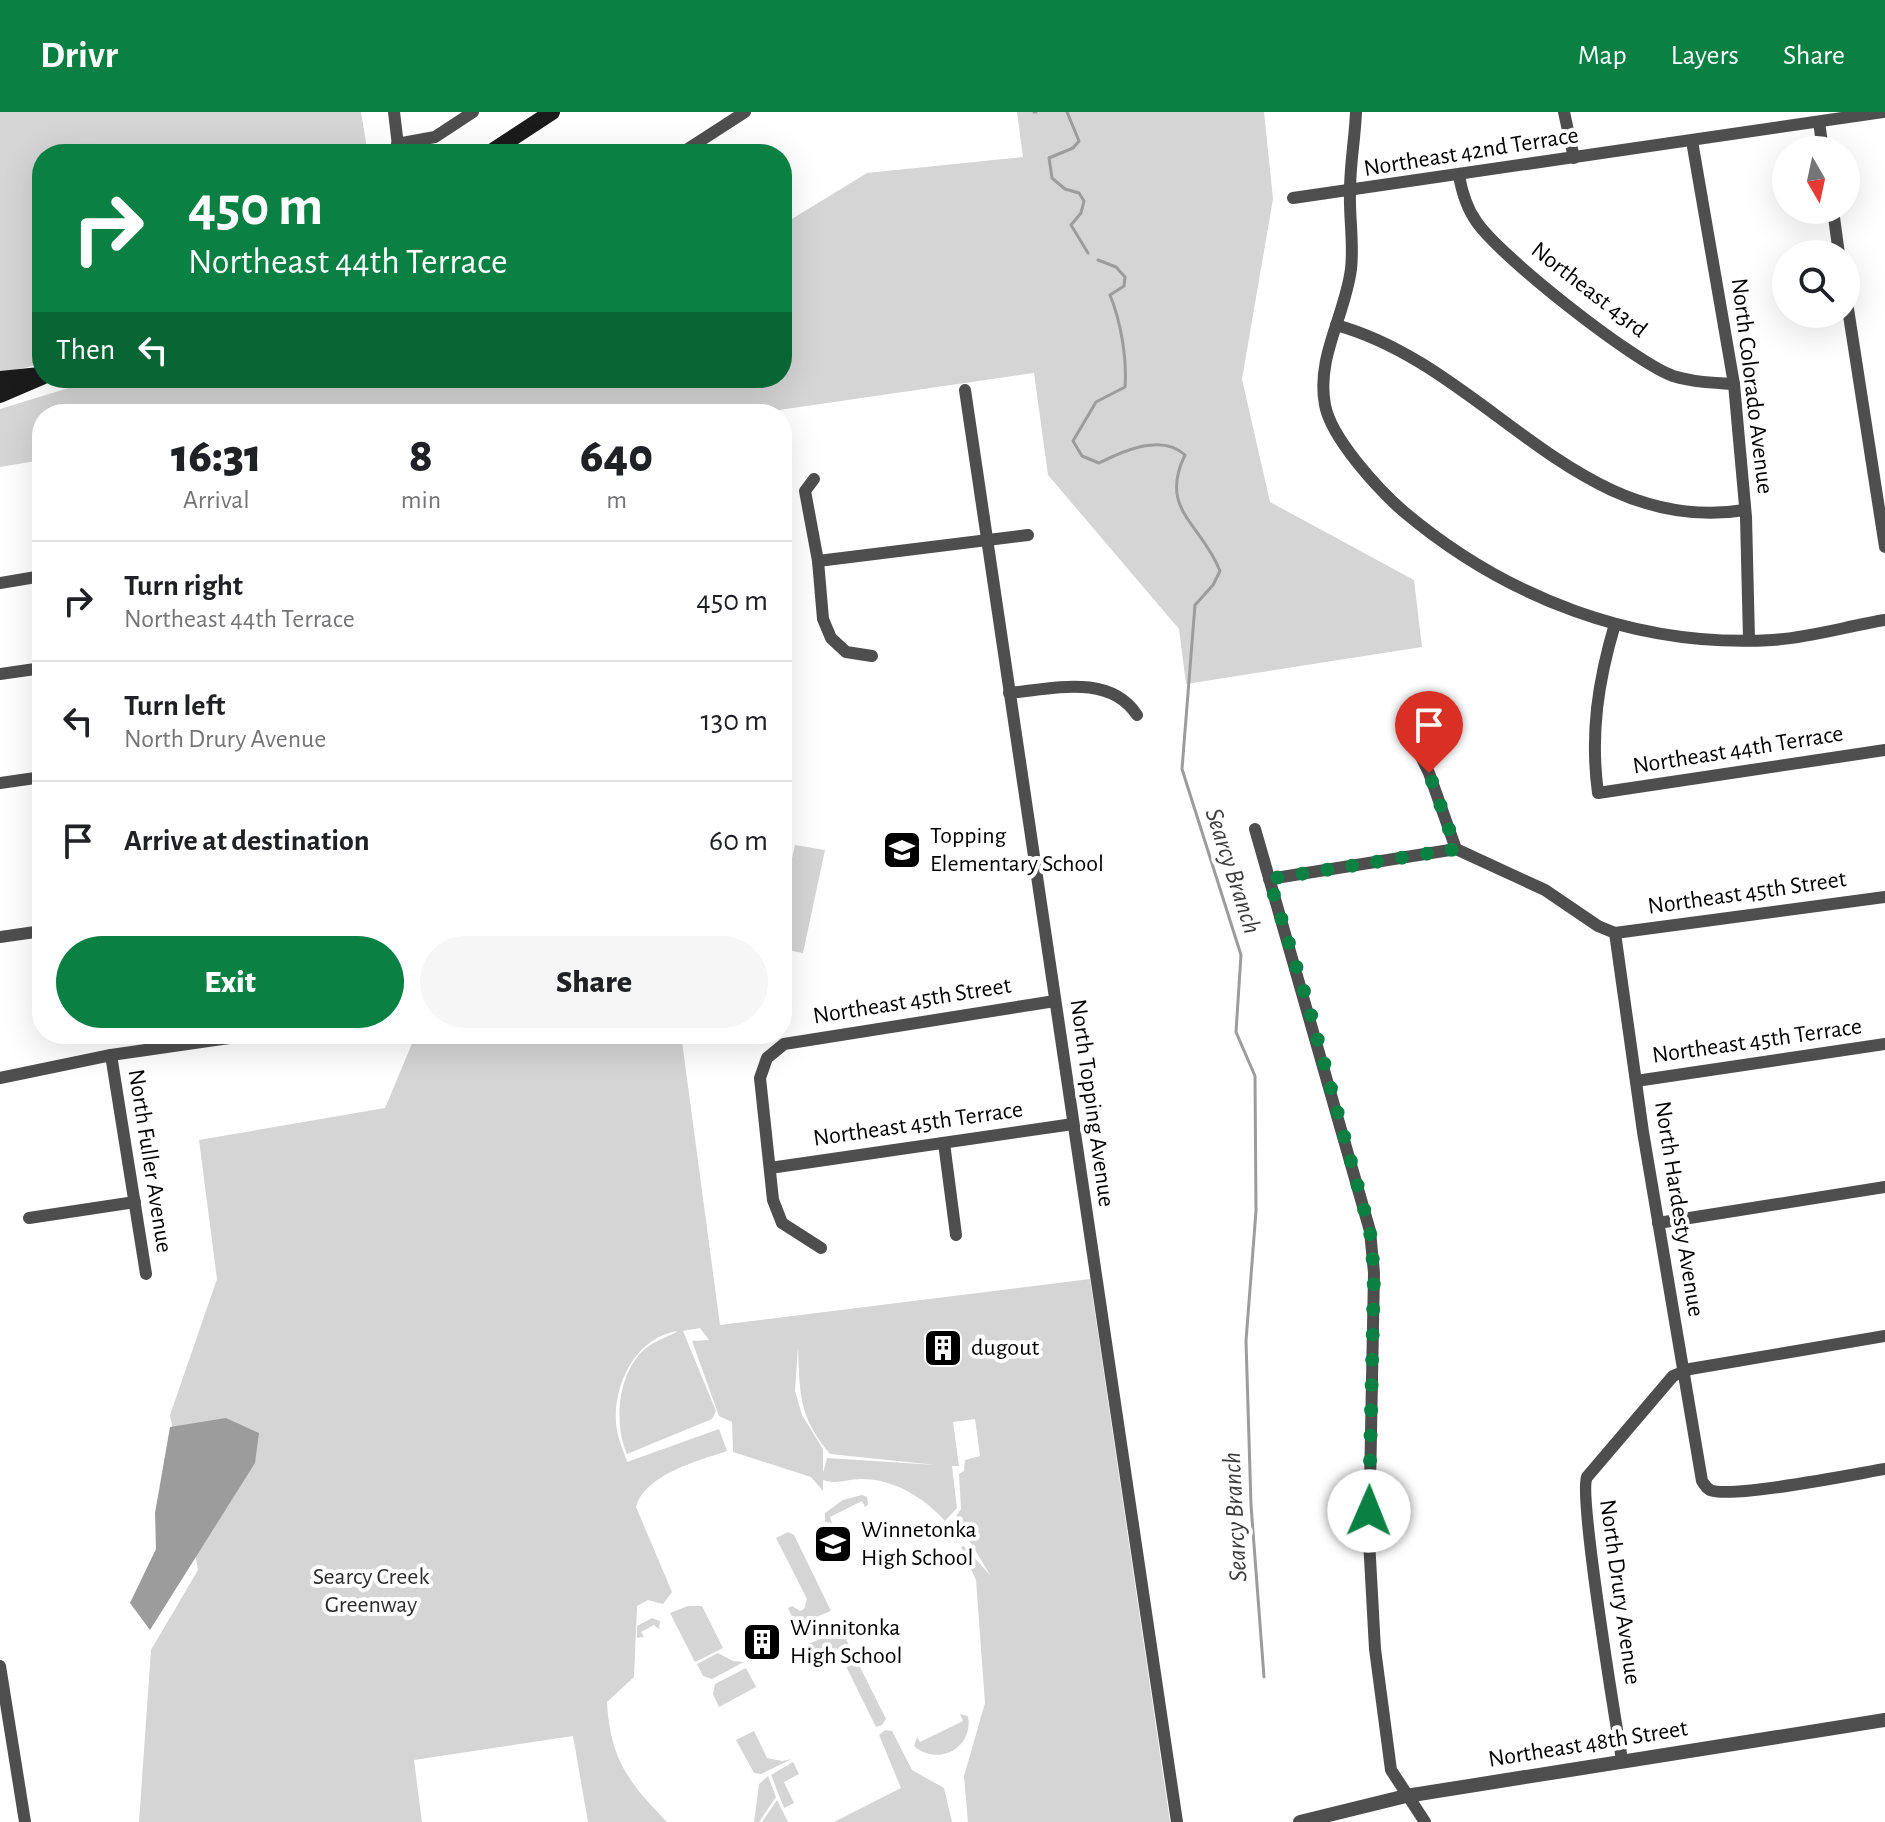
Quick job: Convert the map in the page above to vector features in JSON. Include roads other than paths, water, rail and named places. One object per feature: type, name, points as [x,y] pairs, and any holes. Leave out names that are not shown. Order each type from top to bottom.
[{"type":"main road","points":[[503,144],[552,112]]},
{"type":"main road","points":[[0,379],[32,377]]},
{"type":"main road","points":[[0,395],[32,381]]},
{"type":"street","points":[[394,112],[397,144]]},
{"type":"street","points":[[413,144],[435,137],[473,112]]},
{"type":"street","points":[[695,144],[745,112]]},
{"type":"street","points":[[1356,112],[1349,192],[1351,269],[1322,373],[1325,409],[1345,443],[1383,492],[1430,533],[1497,577],[1570,610],[1615,624],[1691,637],[1773,640],[1885,620]]},
{"type":"street","points":[[1564,112],[1574,158]]},
{"type":"street","name":"Northeast 42nd Terrace","points":[[1349,192],[1883,112]]},
{"type":"street","points":[[1819,122],[1821,136]]},
{"type":"street","name":"North Colorado Avenue","points":[[1692,141],[1734,384],[1745,510],[1749,639]]},
{"type":"street","name":"Northeast 43rd","points":[[1459,176],[1463,198],[1477,223],[1557,296],[1652,367],[1687,380],[1734,384]]},
{"type":"street","points":[[1293,198],[1349,192]]},
{"type":"street","points":[[1336,325],[1388,343],[1562,462],[1628,500],[1682,514],[1745,510]]},
{"type":"street","points":[[1851,328],[1885,547]]},
{"type":"street","name":"North Topping Avenue","points":[[965,390],[1177,1822]]},
{"type":"street","points":[[814,479],[805,491],[818,561],[823,619],[831,638],[846,652],[872,656]]},
{"type":"street","points":[[818,561],[1028,535]]},
{"type":"street","points":[[0,583],[32,578]]},
{"type":"street","name":"Northeast 44th Terrace","points":[[1615,624],[1596,704],[1594,748],[1598,793],[1885,750]]},
{"type":"street","points":[[0,674],[32,669]]},
{"type":"street","points":[[1009,693],[1093,687],[1117,696],[1137,715]]},
{"type":"street","points":[[1413,740],[1429,773],[1456,849]]},
{"type":"street","points":[[0,783],[32,778]]},
{"type":"street","points":[[1255,829],[1308,1004],[1370,1231],[1374,1273],[1369,1540],[1375,1649],[1387,1758],[1396,1782],[1425,1822]]},
{"type":"street","points":[[1269,879],[1456,849],[1545,890],[1598,926],[1615,933]]},
{"type":"street","name":"Northeast 45th Street","points":[[1615,933],[1885,897]]},
{"type":"street","points":[[0,937],[32,932]]},
{"type":"street","name":"North Hardesty Avenue","points":[[1615,933],[1658,1223],[1702,1481],[1709,1489],[1722,1492],[1793,1485],[1885,1469]]},
{"type":"street","name":"Northeast 45th Street","points":[[770,1168],[760,1078],[767,1058],[778,1048],[1055,1001]]},
{"type":"street","points":[[0,1078],[111,1055],[148,1044]]},
{"type":"street","name":"Northeast 45th Terrace","points":[[1636,1081],[1885,1044]]},
{"type":"street","name":"North Fuller Avenue","points":[[111,1055],[146,1274]]},
{"type":"street","name":"Northeast 45th Terrace","points":[[770,1168],[1073,1124]]},
{"type":"street","points":[[944,1143],[956,1235]]},
{"type":"street","points":[[770,1168],[773,1200],[782,1223],[821,1248]]},
{"type":"street","points":[[1658,1223],[1885,1187]]},
{"type":"street","points":[[29,1218],[135,1202]]},
{"type":"street","points":[[1683,1372],[1885,1336]]},
{"type":"street","name":"North Drury Avenue","points":[[1622,1760],[1583,1484],[1641,1411],[1673,1376],[1683,1372]]},
{"type":"street","points":[[0,1666],[25,1822]]},
{"type":"street","name":"Northeast 48th Street","points":[[1300,1822],[1406,1796],[1885,1720]]},
{"type":"waterway","name":"Searcy Branch","points":[[1067,112],[1079,141],[1073,148],[1049,158],[1052,178],[1065,189],[1079,193],[1084,201],[1081,213],[1071,225],[1088,253]]},
{"type":"waterway","name":"Searcy Branch","points":[[1098,260],[1116,267],[1125,277],[1124,286],[1110,295],[1122,340],[1125,387],[1096,402],[1073,441],[1082,456],[1099,463],[1142,446],[1165,445],[1185,455],[1178,474],[1179,503],[1220,571],[1213,585],[1195,605],[1182,769],[1241,955],[1236,1032],[1255,1076],[1256,1211],[1246,1341],[1251,1505],[1264,1677]]},
{"type":"place","name":"Topping Elementary School","points":[[902,850]]},
{"type":"place","name":"dugout","points":[[943,1348]]},
{"type":"place","name":"Winnetonka High School","points":[[833,1544]]},
{"type":"place","name":"Winnitonka High School","points":[[762,1642]]},
{"type":"park label","name":"Searcy Creek Greenway","points":[[371,1591]]}]
